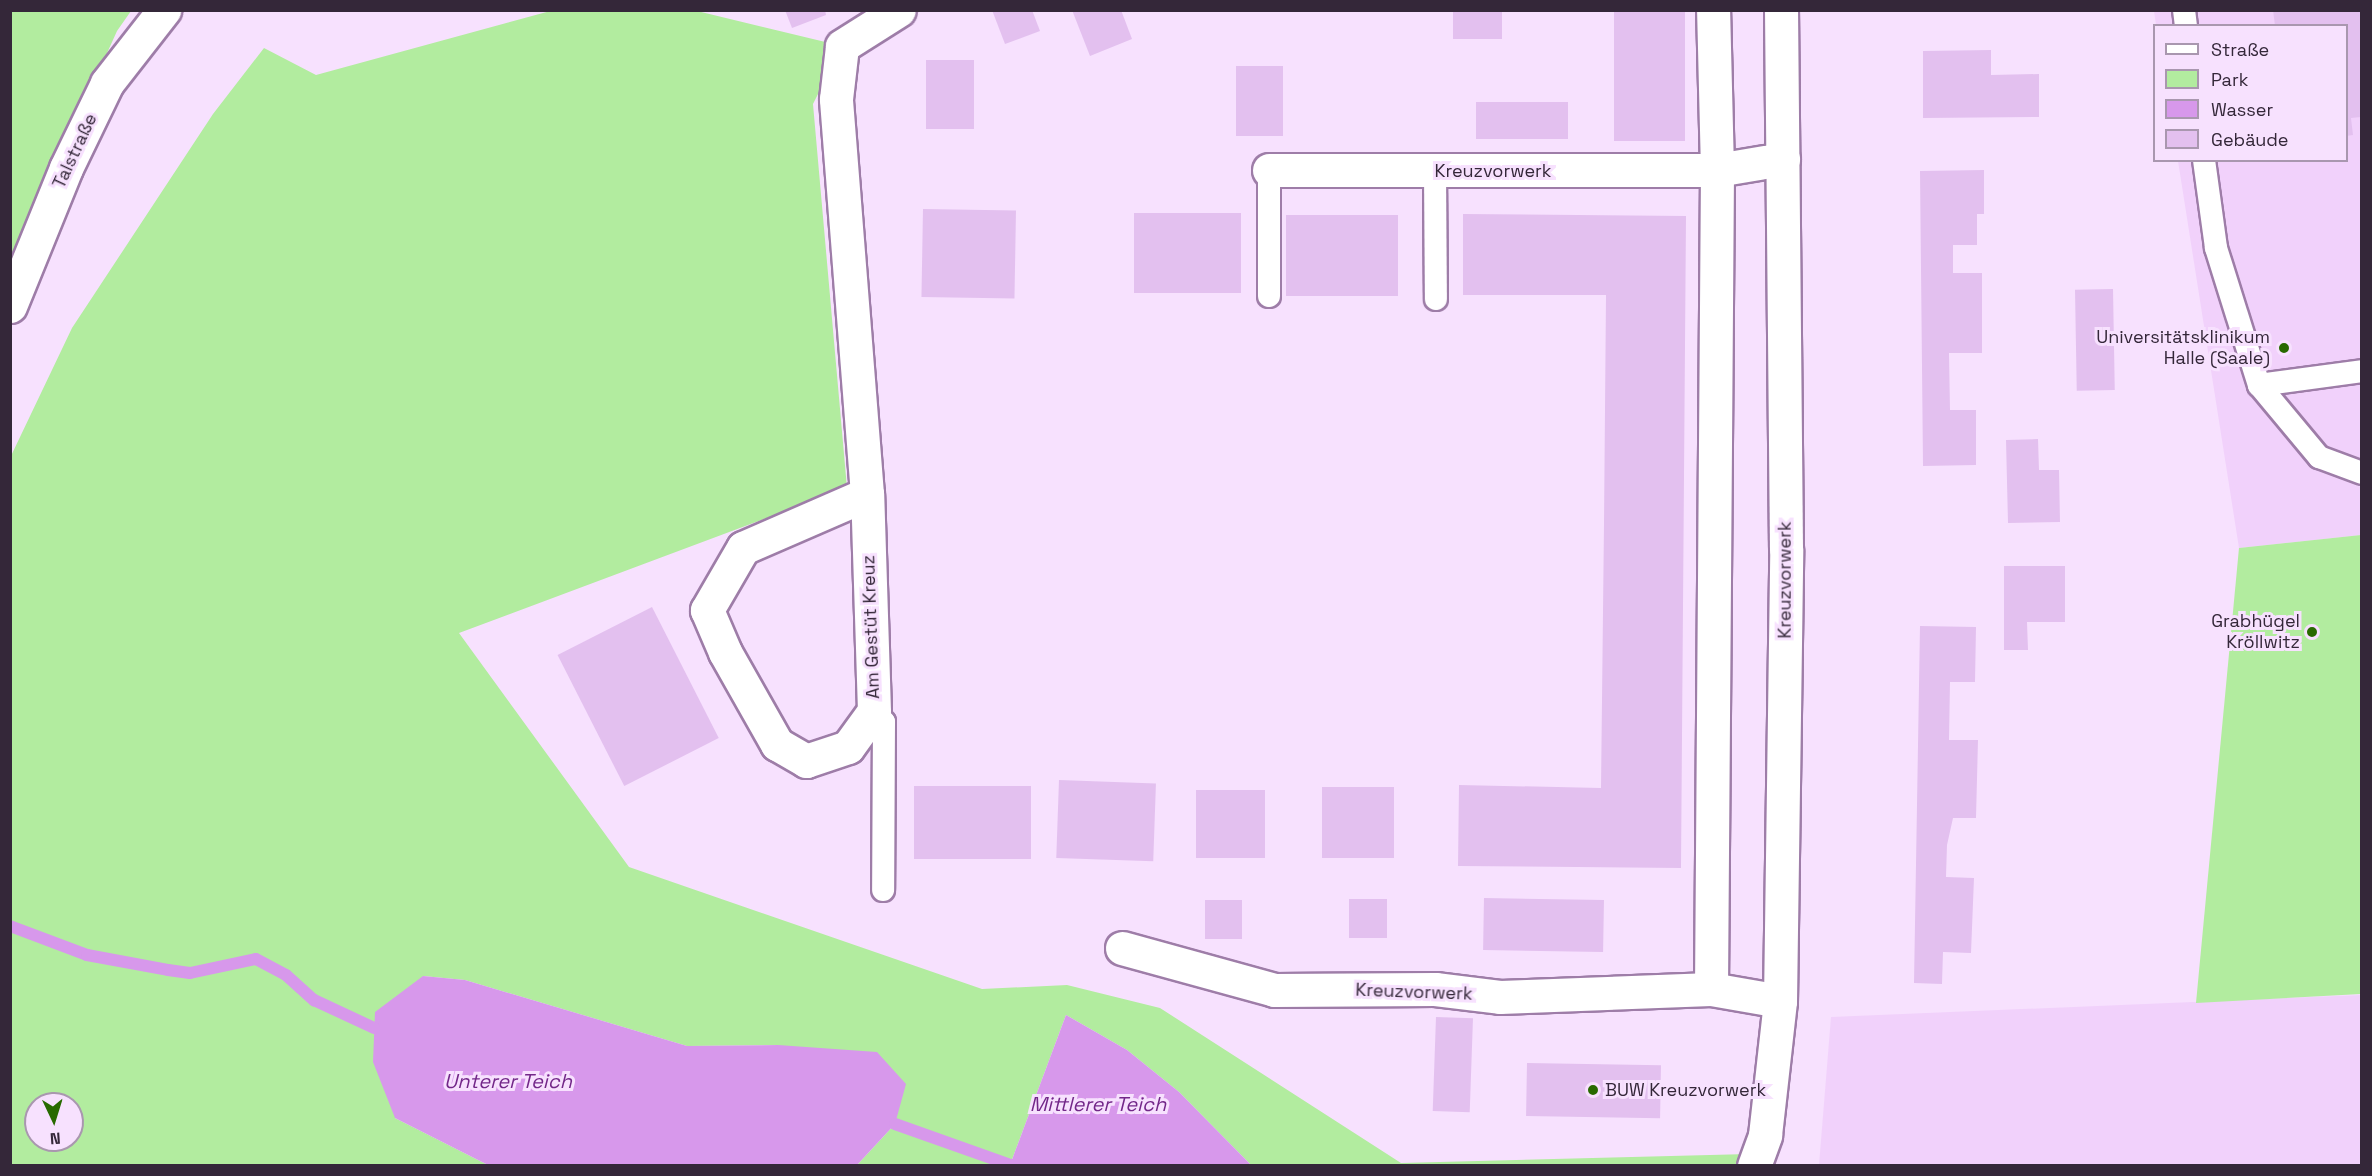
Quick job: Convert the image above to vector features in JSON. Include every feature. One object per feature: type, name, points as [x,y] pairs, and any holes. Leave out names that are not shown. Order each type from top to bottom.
[{"type":"street","name":"Talstraße","points":[[10,306],[61,179],[107,83],[164,10]]},
{"type":"street","name":"Am Gestüt Kreuz","points":[[867,494],[743,548],[707,610],[725,652],[777,744],[806,760],[848,747],[874,711],[867,494],[836,99],[842,46],[899,10]]},
{"type":"street","points":[[1711,989],[1717,170],[1713,10]]},
{"type":"street","name":"Kreuzvorwerk","points":[[1754,1166],[1765,1135],[1780,1001],[1785,549],[1781,10]]},
{"type":"street","name":"Kreuzvorwerk","points":[[1269,170],[1717,170],[1783,159]]},
{"type":"street","name":"Kreuzvorwerk","points":[[1122,948],[1274,990],[1435,989],[1500,997],[1711,989],[1780,1001]]},
{"type":"lane","points":[[2204,162],[2216,248],[2259,385],[2319,458],[2361,473]]},
{"type":"lane","points":[[1269,170],[1269,296]]},
{"type":"lane","points":[[1435,171],[1436,299]]},
{"type":"lane","points":[[2259,385],[2361,371]]},
{"type":"lane","points":[[874,711],[884,722],[884,890]]},
{"type":"shaded area","name":"Universitätsklinikum Halle (Saale)","points":[[2154,11],[2361,11],[2361,535],[2239,548],[2178,162],[2348,162],[2348,24],[2156,24]]},
{"type":"shaded area","points":[[2361,995],[2361,1165],[1819,1165],[1831,1017]]},
{"type":"green space","points":[[554,10],[697,11],[842,46],[813,104],[847,488],[459,633],[629,867],[982,989],[1067,985],[1160,1008],[1401,1163],[1749,1154],[1744,1166],[1251,1165],[1179,1092],[1127,1050],[1066,1015],[1010,1165],[857,1165],[895,1124],[778,1045],[687,1046],[465,980],[423,976],[395,1118],[488,1165],[11,1165],[10,458],[72,328],[213,114],[264,48],[316,75]]},
{"type":"green space","points":[[11,11],[131,11],[117,31],[11,266]]},
{"type":"green space","points":[[2361,535],[2361,994],[2196,1003],[2239,548]]},
{"type":"water","name":"Unterer Teich","points":[[423,976],[465,980],[687,1046],[778,1045],[877,1052],[906,1084],[895,1124],[857,1165],[488,1165],[395,1118],[373,1062],[375,1012]]},
{"type":"water","name":"Mittlerer Teich","points":[[1066,1015],[1127,1050],[1179,1092],[1251,1165],[1010,1165]]},
{"type":"building","points":[[785,10],[825,10],[826,15],[792,28]]},
{"type":"building","points":[[992,10],[1032,10],[1040,31],[1005,44]]},
{"type":"building","points":[[1072,10],[1121,10],[1132,39],[1090,56]]},
{"type":"building","points":[[1453,10],[1502,10],[1502,39],[1453,39]]},
{"type":"building","points":[[1614,10],[1685,10],[1685,141],[1614,141]]},
{"type":"building","points":[[2273,10],[2361,10],[2361,117],[2351,118],[2353,135],[2348,136],[2348,24],[2275,24]]},
{"type":"building","points":[[1991,50],[1991,75],[2039,74],[2039,117],[1923,118],[1923,51]]},
{"type":"building","points":[[926,60],[974,60],[974,129],[926,129]]},
{"type":"building","points":[[1236,66],[1283,66],[1283,136],[1236,136]]},
{"type":"building","points":[[1476,102],[1568,102],[1568,139],[1476,139]]},
{"type":"building","points":[[1984,170],[1984,214],[1977,214],[1977,245],[1953,245],[1953,273],[1982,273],[1982,353],[1949,353],[1950,410],[1976,410],[1976,465],[1923,466],[1920,171]]},
{"type":"building","points":[[923,209],[1016,211],[1014,299],[921,297]]},
{"type":"building","points":[[1134,213],[1241,213],[1241,293],[1134,293]]},
{"type":"building","points":[[1463,214],[1686,216],[1681,868],[1458,866],[1459,785],[1601,788],[1606,295],[1463,295]]},
{"type":"building","points":[[1286,215],[1398,215],[1398,296],[1286,296]]},
{"type":"building","points":[[2113,289],[2115,390],[2077,391],[2075,290]]},
{"type":"building","points":[[2038,439],[2039,470],[2059,470],[2060,522],[2008,523],[2006,440]]},
{"type":"building","points":[[2004,566],[2065,566],[2065,622],[2027,622],[2028,650],[2004,650]]},
{"type":"building","points":[[652,607],[719,738],[624,786],[558,655]]},
{"type":"building","points":[[1920,626],[1976,627],[1975,682],[1950,682],[1949,740],[1978,740],[1976,818],[1953,818],[1947,845],[1946,877],[1974,878],[1971,953],[1943,952],[1942,984],[1914,983]]},
{"type":"building","points":[[1059,780],[1156,783],[1153,861],[1056,858]]},
{"type":"building","points":[[914,786],[1031,786],[1031,859],[914,859]]},
{"type":"building","points":[[1322,787],[1394,787],[1394,858],[1322,858]]},
{"type":"building","points":[[1196,790],[1265,790],[1265,858],[1196,858]]},
{"type":"building","points":[[1484,898],[1604,900],[1603,952],[1483,950]]},
{"type":"building","points":[[1349,899],[1387,899],[1387,938],[1349,938]]},
{"type":"building","points":[[1205,900],[1242,900],[1242,939],[1205,939]]},
{"type":"building","points":[[1436,1017],[1473,1018],[1470,1112],[1433,1111]]},
{"type":"building","name":"BUW Kreuzvorwerk","points":[[1527,1063],[1661,1065],[1660,1118],[1526,1116]]},
{"type":"waterway","points":[[10,926],[87,955],[190,973],[256,959],[286,975],[314,1000],[374,1028]]},
{"type":"waterway","points":[[895,1124],[1011,1165]]},
{"type":"place","name":"Universitätsklinikum Halle (Saale)","points":[[2284,348]]},
{"type":"place","name":"Grabhügel Kröllwitz","points":[[2312,632]]},
{"type":"place","name":"BUW Kreuzvorwerk","points":[[1593,1090]]}]
